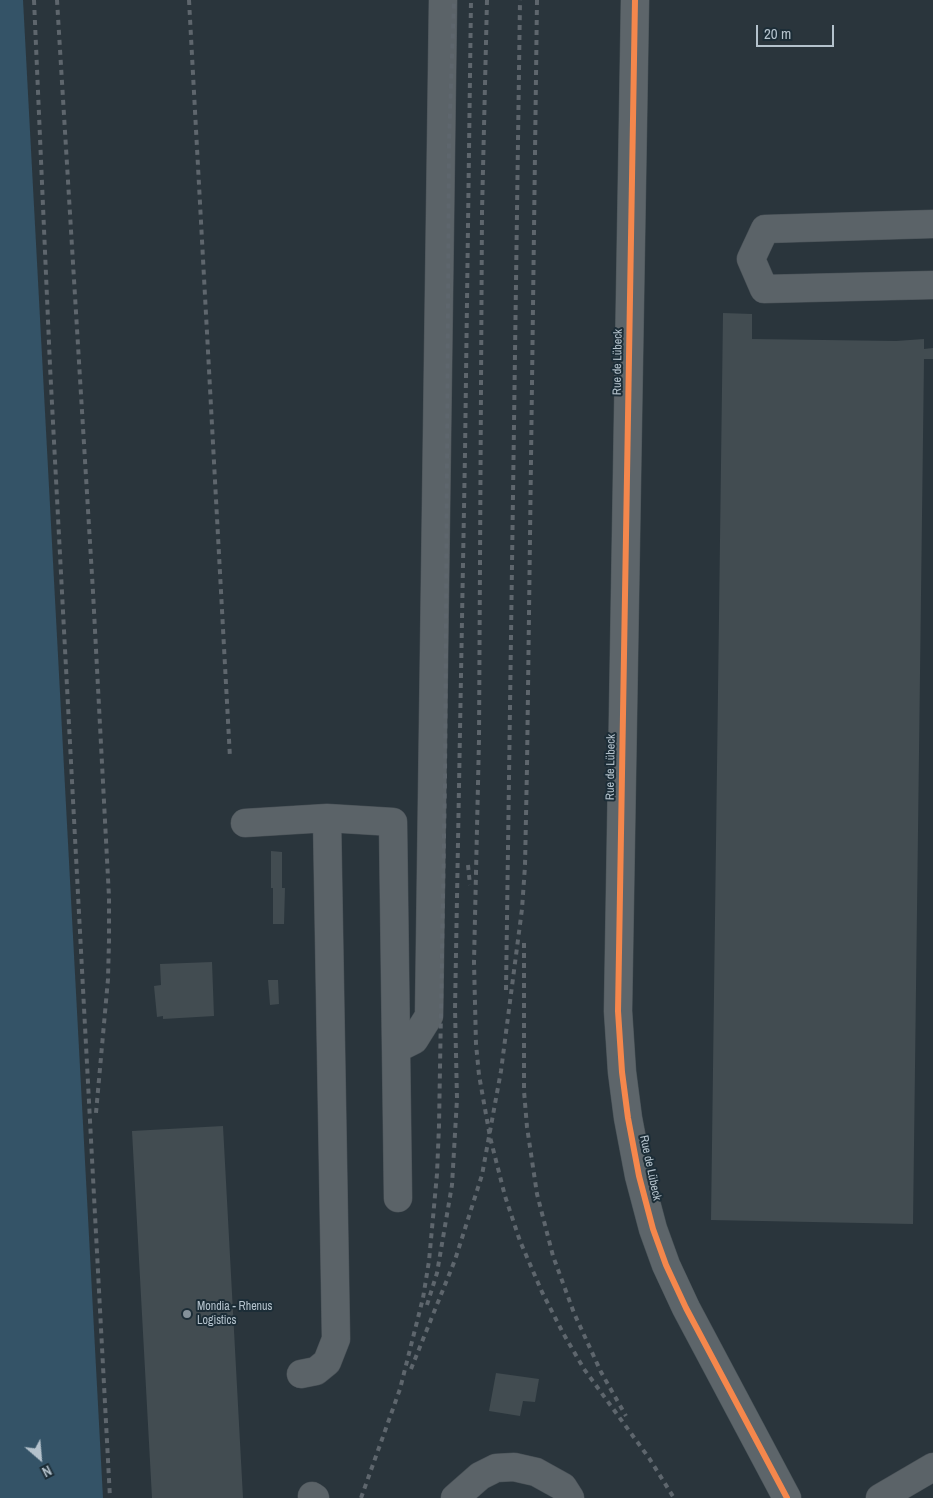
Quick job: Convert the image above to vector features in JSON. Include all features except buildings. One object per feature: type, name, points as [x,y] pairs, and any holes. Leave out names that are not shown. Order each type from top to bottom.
[{"type":"main road","name":"Rue de Lübeck","points":[[635,0],[618,1011],[622,1072],[638,1176],[653,1229],[666,1265],[686,1308],[787,1498]]},
{"type":"street","points":[[396,1049],[414,1040],[429,1016],[443,0]]},
{"type":"street","points":[[933,224],[765,229],[751,259],[764,289],[933,285]]},
{"type":"street","points":[[302,1374],[316,1371],[327,1362],[336,1339],[326,818]]},
{"type":"street","points":[[245,823],[326,818],[393,822],[398,1198]]},
{"type":"street","points":[[463,1497],[480,1476],[496,1468],[514,1467],[536,1472],[563,1487],[570,1498]]},
{"type":"street","points":[[880,1498],[933,1467]]},
{"type":"water","points":[[0,0],[23,0],[103,1498],[0,1498]]},
{"type":"railway","points":[[34,0],[50,366],[110,1498]]},
{"type":"railway","points":[[57,0],[93,592],[109,897],[108,979],[96,1113]]},
{"type":"railway","points":[[189,0],[230,758]]},
{"type":"railway","points":[[361,1498],[400,1389],[423,1298],[429,1261],[437,1174],[445,778],[449,142],[454,0]]},
{"type":"railway","points":[[427,1305],[437,1273],[452,1185],[457,1099],[455,1009],[471,0]]},
{"type":"railway","points":[[487,0],[482,212],[479,739],[474,962],[476,1044],[479,1075],[490,1137],[505,1196],[520,1241],[542,1292],[584,1369],[649,1458],[674,1498]]},
{"type":"railway","points":[[506,990],[520,0]]},
{"type":"railway","points":[[411,1369],[455,1260],[482,1175],[501,1071],[522,909],[527,767],[537,0]]},
{"type":"railway","points":[[468,865],[470,885]]},
{"type":"railway","points":[[524,943],[524,1091],[527,1127],[537,1194],[553,1256],[574,1313],[601,1372],[626,1416]]},
{"type":"cycle path","points":[[635,0],[618,1011],[622,1072],[639,1176],[653,1229],[666,1265],[686,1308],[787,1498]]},
{"type":"place","name":"Mondia - Rhenus Logistics","points":[[187,1314]]}]
